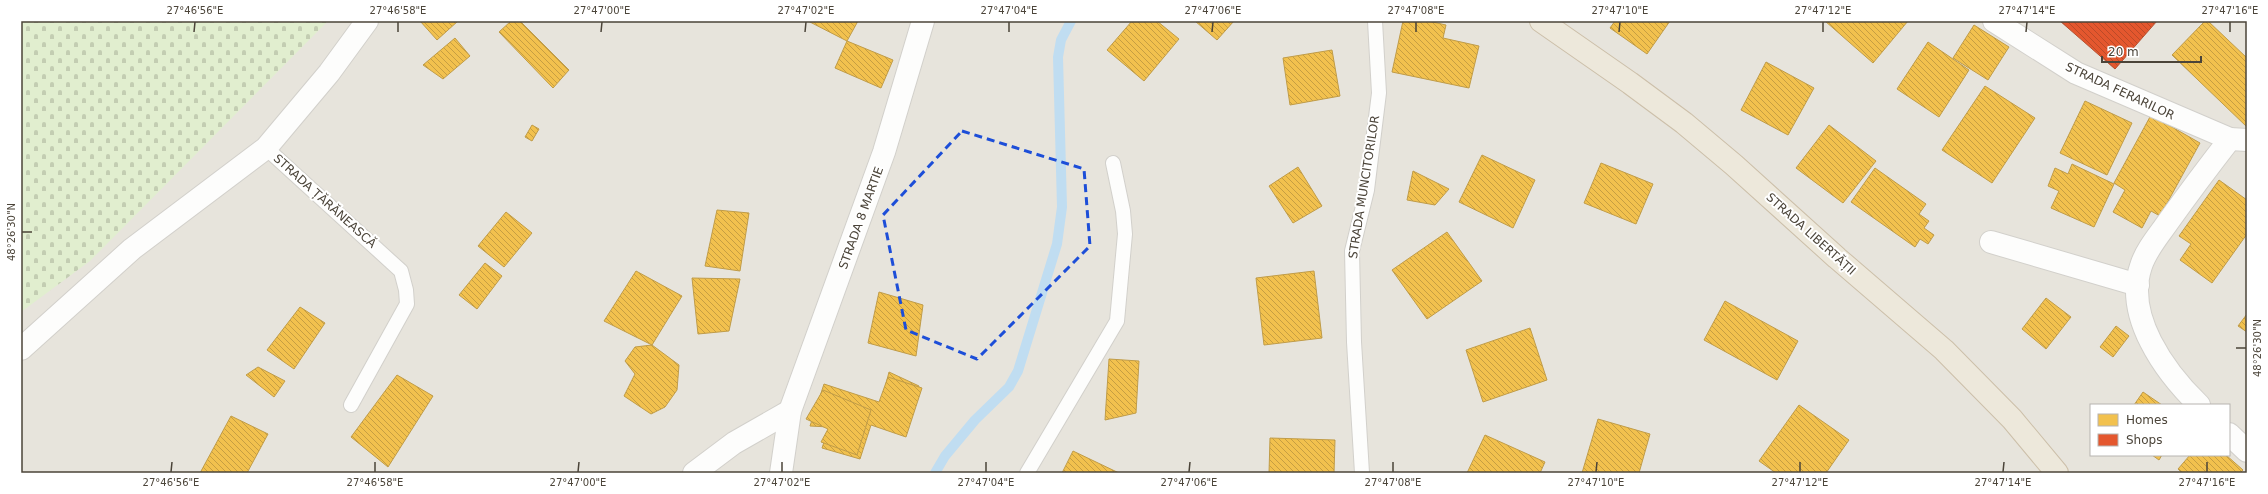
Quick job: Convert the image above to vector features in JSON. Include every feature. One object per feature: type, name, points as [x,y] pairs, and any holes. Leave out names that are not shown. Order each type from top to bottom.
[{"type":"highway","name":"STRADA LIBERTĂȚII","points":[[1541,21],[1666,110],[1734,165],[1966,372],[2012,419],[2057,473]]},
{"type":"street","points":[[266,148],[329,72],[367,21]]},
{"type":"street","name":"STRADA 8 MARTIE","points":[[781,473],[790,411],[884,152],[923,21]]},
{"type":"street","name":"STRADA FERARILOR","points":[[1994,21],[2076,73],[2238,139],[2158,236],[2141,266],[2138,285],[2140,310],[2155,350],[2186,392],[2198,404]]},
{"type":"street","name":"STRADA ȚĂRĂNEASCĂ","points":[[21,349],[132,249],[266,148]]},
{"type":"street","points":[[1991,242],[2138,285]]},
{"type":"street","points":[[694,473],[734,443],[790,411]]},
{"type":"street","points":[[2230,435],[2247,451]]},
{"type":"lane","name":"STRADA MUNCITORILOR","points":[[1362,473],[1354,342],[1352,251],[1367,190],[1379,93],[1375,21]]},
{"type":"lane","name":"STRADA ȚĂRĂNEASCĂ","points":[[266,148],[401,271],[408,304],[351,405]]},
{"type":"lane","points":[[1027,473],[1117,321],[1125,234],[1123,210],[1113,163]]},
{"type":"highlighted area","points":[[962,131],[1084,169],[1090,246],[977,359],[906,330],[883,215]]},
{"type":"shaded area","points":[[21,21],[2247,21],[2247,473],[21,473]]},
{"type":"green space","points":[[21,21],[328,21],[90,261],[21,312]]},
{"type":"building: Homes","points":[[420,21],[458,21],[437,40]]},
{"type":"building: Homes","points":[[511,21],[520,21],[569,70],[553,88],[499,32]]},
{"type":"building: Homes","points":[[808,21],[858,21],[847,41]]},
{"type":"building: Homes","points":[[1132,21],[1157,21],[1179,39],[1144,81],[1107,50]]},
{"type":"building: Homes","points":[[1195,21],[1234,21],[1217,40]]},
{"type":"building: Homes","points":[[1403,21],[1428,21],[1446,25],[1443,38],[1479,46],[1469,88],[1392,72]]},
{"type":"building: Homes","points":[[1615,21],[1670,21],[1647,54],[1610,28]]},
{"type":"building: Homes","points":[[1825,21],[1908,21],[1873,63]]},
{"type":"building: Homes","points":[[2205,21],[2208,21],[2247,58],[2247,127],[2172,55]]},
{"type":"building: Homes","points":[[1974,25],[2009,47],[1988,80],[1953,58]]},
{"type":"building: Homes","points":[[455,38],[470,56],[443,79],[423,65]]},
{"type":"building: Homes","points":[[847,41],[893,60],[881,88],[835,68]]},
{"type":"building: Homes","points":[[1928,42],[1969,70],[1939,117],[1897,89]]},
{"type":"building: Homes","points":[[1332,50],[1340,96],[1290,105],[1283,58]]},
{"type":"building: Homes","points":[[1766,62],[1814,88],[1788,135],[1741,110]]},
{"type":"building: Homes","points":[[1985,86],[2035,118],[1992,183],[1942,150]]},
{"type":"building: Homes","points":[[2085,101],[2132,123],[2107,175],[2060,153]]},
{"type":"building: Homes","points":[[2151,115],[2200,143],[2160,216],[2151,211],[2142,228],[2113,212],[2125,190],[2114,183]]},
{"type":"building: Homes","points":[[532,125],[539,129],[532,141],[525,137]]},
{"type":"building: Homes","points":[[1829,125],[1876,161],[1843,203],[1796,168]]},
{"type":"building: Homes","points":[[1482,155],[1535,180],[1513,228],[1459,202]]},
{"type":"building: Homes","points":[[1601,163],[1653,184],[1636,224],[1584,203]]},
{"type":"building: Homes","points":[[2072,164],[2114,184],[2094,227],[2051,208],[2059,191],[2048,186],[2055,168],[2068,174]]},
{"type":"building: Homes","points":[[1298,167],[1322,206],[1293,223],[1269,186]]},
{"type":"building: Homes","points":[[1875,168],[1926,204],[1919,214],[1929,221],[1924,228],[1934,235],[1928,244],[1920,239],[1915,247],[1851,202]]},
{"type":"building: Homes","points":[[1413,171],[1449,189],[1435,205],[1407,200]]},
{"type":"building: Homes","points":[[2219,180],[2247,200],[2247,234],[2212,283],[2180,260],[2191,244],[2179,236]]},
{"type":"building: Homes","points":[[717,210],[749,213],[740,271],[705,266]]},
{"type":"building: Homes","points":[[506,212],[532,233],[504,267],[478,246]]},
{"type":"building: Homes","points":[[1447,232],[1482,281],[1427,319],[1392,270]]},
{"type":"building: Homes","points":[[485,263],[502,276],[477,309],[459,295]]},
{"type":"building: Homes","points":[[636,271],[682,296],[652,345],[604,321]]},
{"type":"building: Homes","points":[[1314,271],[1322,338],[1264,345],[1256,278]]},
{"type":"building: Homes","points":[[692,278],[740,279],[729,331],[698,334]]},
{"type":"building: Homes","points":[[879,292],[923,305],[916,356],[868,343]]},
{"type":"building: Homes","points":[[2046,298],[2071,317],[2046,349],[2022,329]]},
{"type":"building: Homes","points":[[1725,301],[1798,341],[1777,380],[1704,340]]},
{"type":"building: Homes","points":[[300,307],[325,323],[294,369],[267,350]]},
{"type":"building: Homes","points":[[2247,314],[2247,332],[2238,326]]},
{"type":"building: Homes","points":[[2116,326],[2129,336],[2113,357],[2100,347]]},
{"type":"building: Homes","points":[[1530,328],[1547,380],[1483,402],[1466,350]]},
{"type":"building: Homes","points":[[652,345],[679,365],[677,390],[665,407],[651,414],[624,396],[635,374],[625,361],[635,347]]},
{"type":"building: Homes","points":[[1109,359],[1139,361],[1136,413],[1105,420]]},
{"type":"building: Homes","points":[[258,367],[285,381],[274,397],[246,375]]},
{"type":"building: Homes","points":[[889,372],[919,386],[903,431],[876,423]]},
{"type":"building: Homes","points":[[397,375],[433,396],[388,467],[351,437]]},
{"type":"building: Homes","points":[[888,377],[922,388],[906,437],[871,425],[860,459],[822,448],[829,427],[810,426],[824,384],[879,402]]},
{"type":"building: Homes","points":[[823,390],[871,410],[857,455],[821,442],[828,429],[806,419]]},
{"type":"building: Homes","points":[[2143,392],[2161,404],[2135,404]]},
{"type":"building: Homes","points":[[1799,405],[1849,440],[1826,473],[1776,473],[1759,461]]},
{"type":"building: Homes","points":[[231,416],[268,434],[247,473],[200,473]]},
{"type":"building: Homes","points":[[1598,419],[1650,434],[1639,473],[1582,473]]},
{"type":"building: Homes","points":[[1485,435],[1545,462],[1540,473],[1467,473]]},
{"type":"building: Homes","points":[[1270,438],[1335,440],[1334,473],[1269,473]]},
{"type":"building: Homes","points":[[1073,451],[1119,473],[1062,473]]},
{"type":"building: Homes","points":[[2153,456],[2161,456],[2159,460]]},
{"type":"building: Homes","points":[[2189,456],[2227,456],[2243,470],[2240,473],[2182,473],[2178,469]]},
{"type":"building: Shops","points":[[2060,21],[2157,21],[2115,69]]},
{"type":"waterway","points":[[935,473],[945,456],[975,420],[1009,387],[1018,371],[1057,244],[1062,207],[1058,57],[1061,40],[1071,21]]}]
